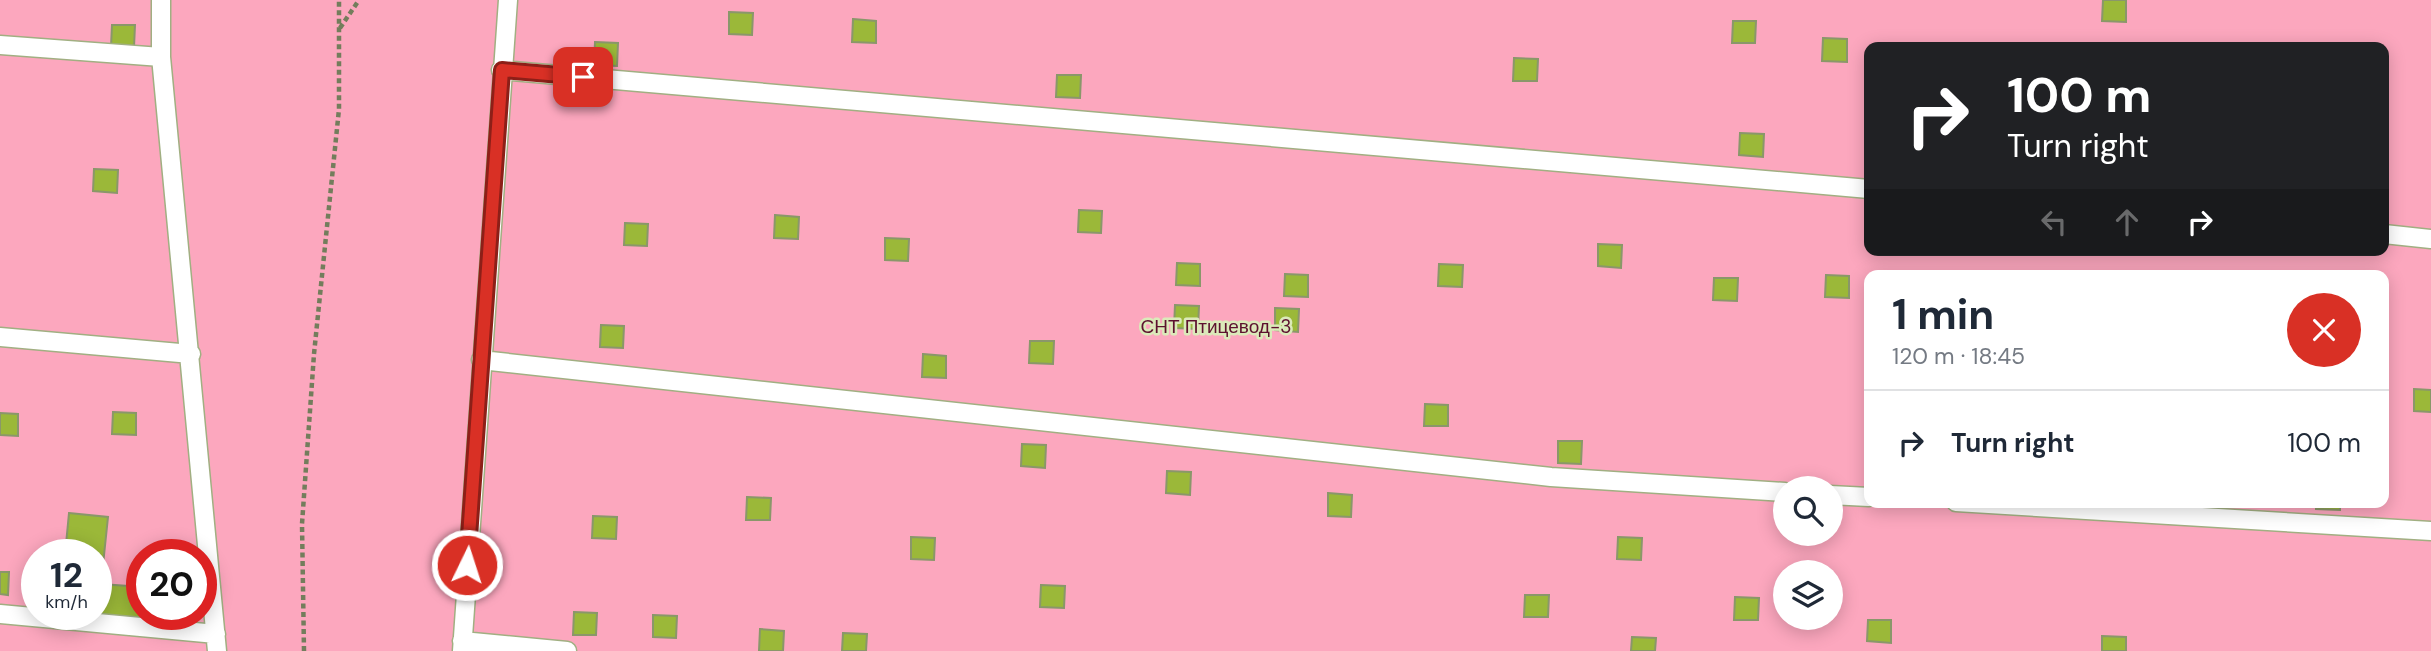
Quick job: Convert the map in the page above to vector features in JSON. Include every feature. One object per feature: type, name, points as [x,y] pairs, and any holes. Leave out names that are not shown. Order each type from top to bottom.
[{"type":"lane","points":[[0,614],[217,643],[161,57],[161,0]]},
{"type":"lane","points":[[508,0],[462,646],[567,651]]},
{"type":"lane","points":[[0,45],[161,57]]},
{"type":"lane","points":[[502,70],[1864,190]]},
{"type":"lane","points":[[2389,235],[2431,239]]},
{"type":"lane","points":[[0,337],[191,354]]},
{"type":"lane","points":[[481,360],[1551,477],[1773,491]]},
{"type":"lane","points":[[1843,496],[1864,497]]},
{"type":"lane","points":[[2054,508],[2431,531]]},
{"type":"path","points":[[304,651],[302,524],[314,354],[339,108],[339,0]]},
{"type":"path","points":[[339,29],[359,0]]},
{"type":"green space","name":"СНТ Птицевод-3","points":[[0,0],[2431,0],[2431,651],[0,651]]},
{"type":"building","points":[[2103,0],[2126,0],[2126,22],[2102,21]]},
{"type":"building","points":[[729,12],[753,13],[752,35],[729,34]]},
{"type":"building","points":[[853,19],[876,21],[876,43],[852,42]]},
{"type":"building","points":[[1733,21],[1756,21],[1755,43],[1732,43]]},
{"type":"building","points":[[112,25],[135,25],[134,47],[111,47]]},
{"type":"building","points":[[1823,38],[1847,39],[1847,62],[1822,61]]},
{"type":"building","points":[[595,42],[618,43],[617,66],[594,65]]},
{"type":"building","points":[[1514,58],[1538,59],[1537,81],[1513,81]]},
{"type":"building","points":[[1057,75],[1081,75],[1080,98],[1056,97]]},
{"type":"building","points":[[1740,133],[1764,134],[1763,157],[1739,155]]},
{"type":"building","points":[[94,169],[118,170],[117,193],[93,191]]},
{"type":"building","points":[[1079,210],[1102,211],[1101,233],[1078,232]]},
{"type":"building","points":[[775,215],[799,217],[798,239],[774,238]]},
{"type":"building","points":[[625,223],[648,224],[647,246],[624,245]]},
{"type":"building","points":[[885,238],[909,239],[908,261],[885,260]]},
{"type":"building","points":[[1598,244],[1622,245],[1621,268],[1598,266]]},
{"type":"building","points":[[1177,263],[1200,264],[1200,286],[1176,285]]},
{"type":"building","points":[[1439,264],[1463,265],[1462,287],[1438,286]]},
{"type":"building","points":[[1285,274],[1308,275],[1308,297],[1284,296]]},
{"type":"building","points":[[1826,275],[1849,276],[1849,298],[1825,297]]},
{"type":"building","points":[[1714,278],[1738,278],[1737,301],[1713,300]]},
{"type":"building","points":[[1175,305],[1199,306],[1198,329],[1174,328]]},
{"type":"building","points":[[1275,308],[1299,309],[1298,332],[1275,330]]},
{"type":"building","points":[[601,325],[624,326],[623,348],[600,347]]},
{"type":"building","points":[[1030,341],[1054,341],[1053,364],[1029,363]]},
{"type":"building","points":[[923,354],[946,356],[946,378],[922,377]]},
{"type":"building","points":[[2414,389],[2431,390],[2431,412],[2414,411]]},
{"type":"building","points":[[1425,404],[1448,405],[1448,426],[1424,426]]},
{"type":"building","points":[[113,412],[136,413],[136,435],[112,434]]},
{"type":"building","points":[[0,413],[18,414],[18,436],[0,435]]},
{"type":"building","points":[[1558,441],[1582,441],[1581,464],[1558,463]]},
{"type":"building","points":[[1022,444],[1046,445],[1045,468],[1021,466]]},
{"type":"building","points":[[1167,471],[1191,472],[1190,495],[1166,493]]},
{"type":"building","points":[[1328,493],[1352,495],[1351,517],[1328,516]]},
{"type":"building","points":[[747,497],[771,498],[770,520],[746,520]]},
{"type":"building","points":[[2340,508],[2340,510],[2316,509]]},
{"type":"building","points":[[69,513],[108,517],[106,539],[67,539]]},
{"type":"building","points":[[593,516],[617,517],[616,539],[592,538]]},
{"type":"building","points":[[911,537],[935,538],[934,560],[911,559]]},
{"type":"building","points":[[1618,537],[1642,538],[1641,560],[1617,559]]},
{"type":"building","points":[[0,572],[9,572],[8,595],[0,594]]},
{"type":"building","points":[[112,585],[126,586],[126,619],[112,617]]},
{"type":"building","points":[[1041,585],[1065,586],[1064,608],[1040,607]]},
{"type":"building","points":[[1525,595],[1549,595],[1548,617],[1524,617]]},
{"type":"building","points":[[1735,597],[1759,598],[1758,620],[1734,620]]},
{"type":"building","points":[[574,612],[597,613],[596,635],[573,635]]},
{"type":"building","points":[[653,615],[677,616],[676,638],[653,637]]},
{"type":"building","points":[[1868,620],[1891,620],[1891,643],[1867,641]]},
{"type":"building","points":[[760,629],[784,631],[783,651],[759,651]]},
{"type":"building","points":[[843,633],[867,634],[866,651],[842,651]]},
{"type":"building","points":[[2102,636],[2126,637],[2126,651],[2102,651]]},
{"type":"building","points":[[1632,637],[1656,638],[1655,651],[1631,651]]},
{"type":"route","points":[[467,565],[502,70],[583,77]]}]
